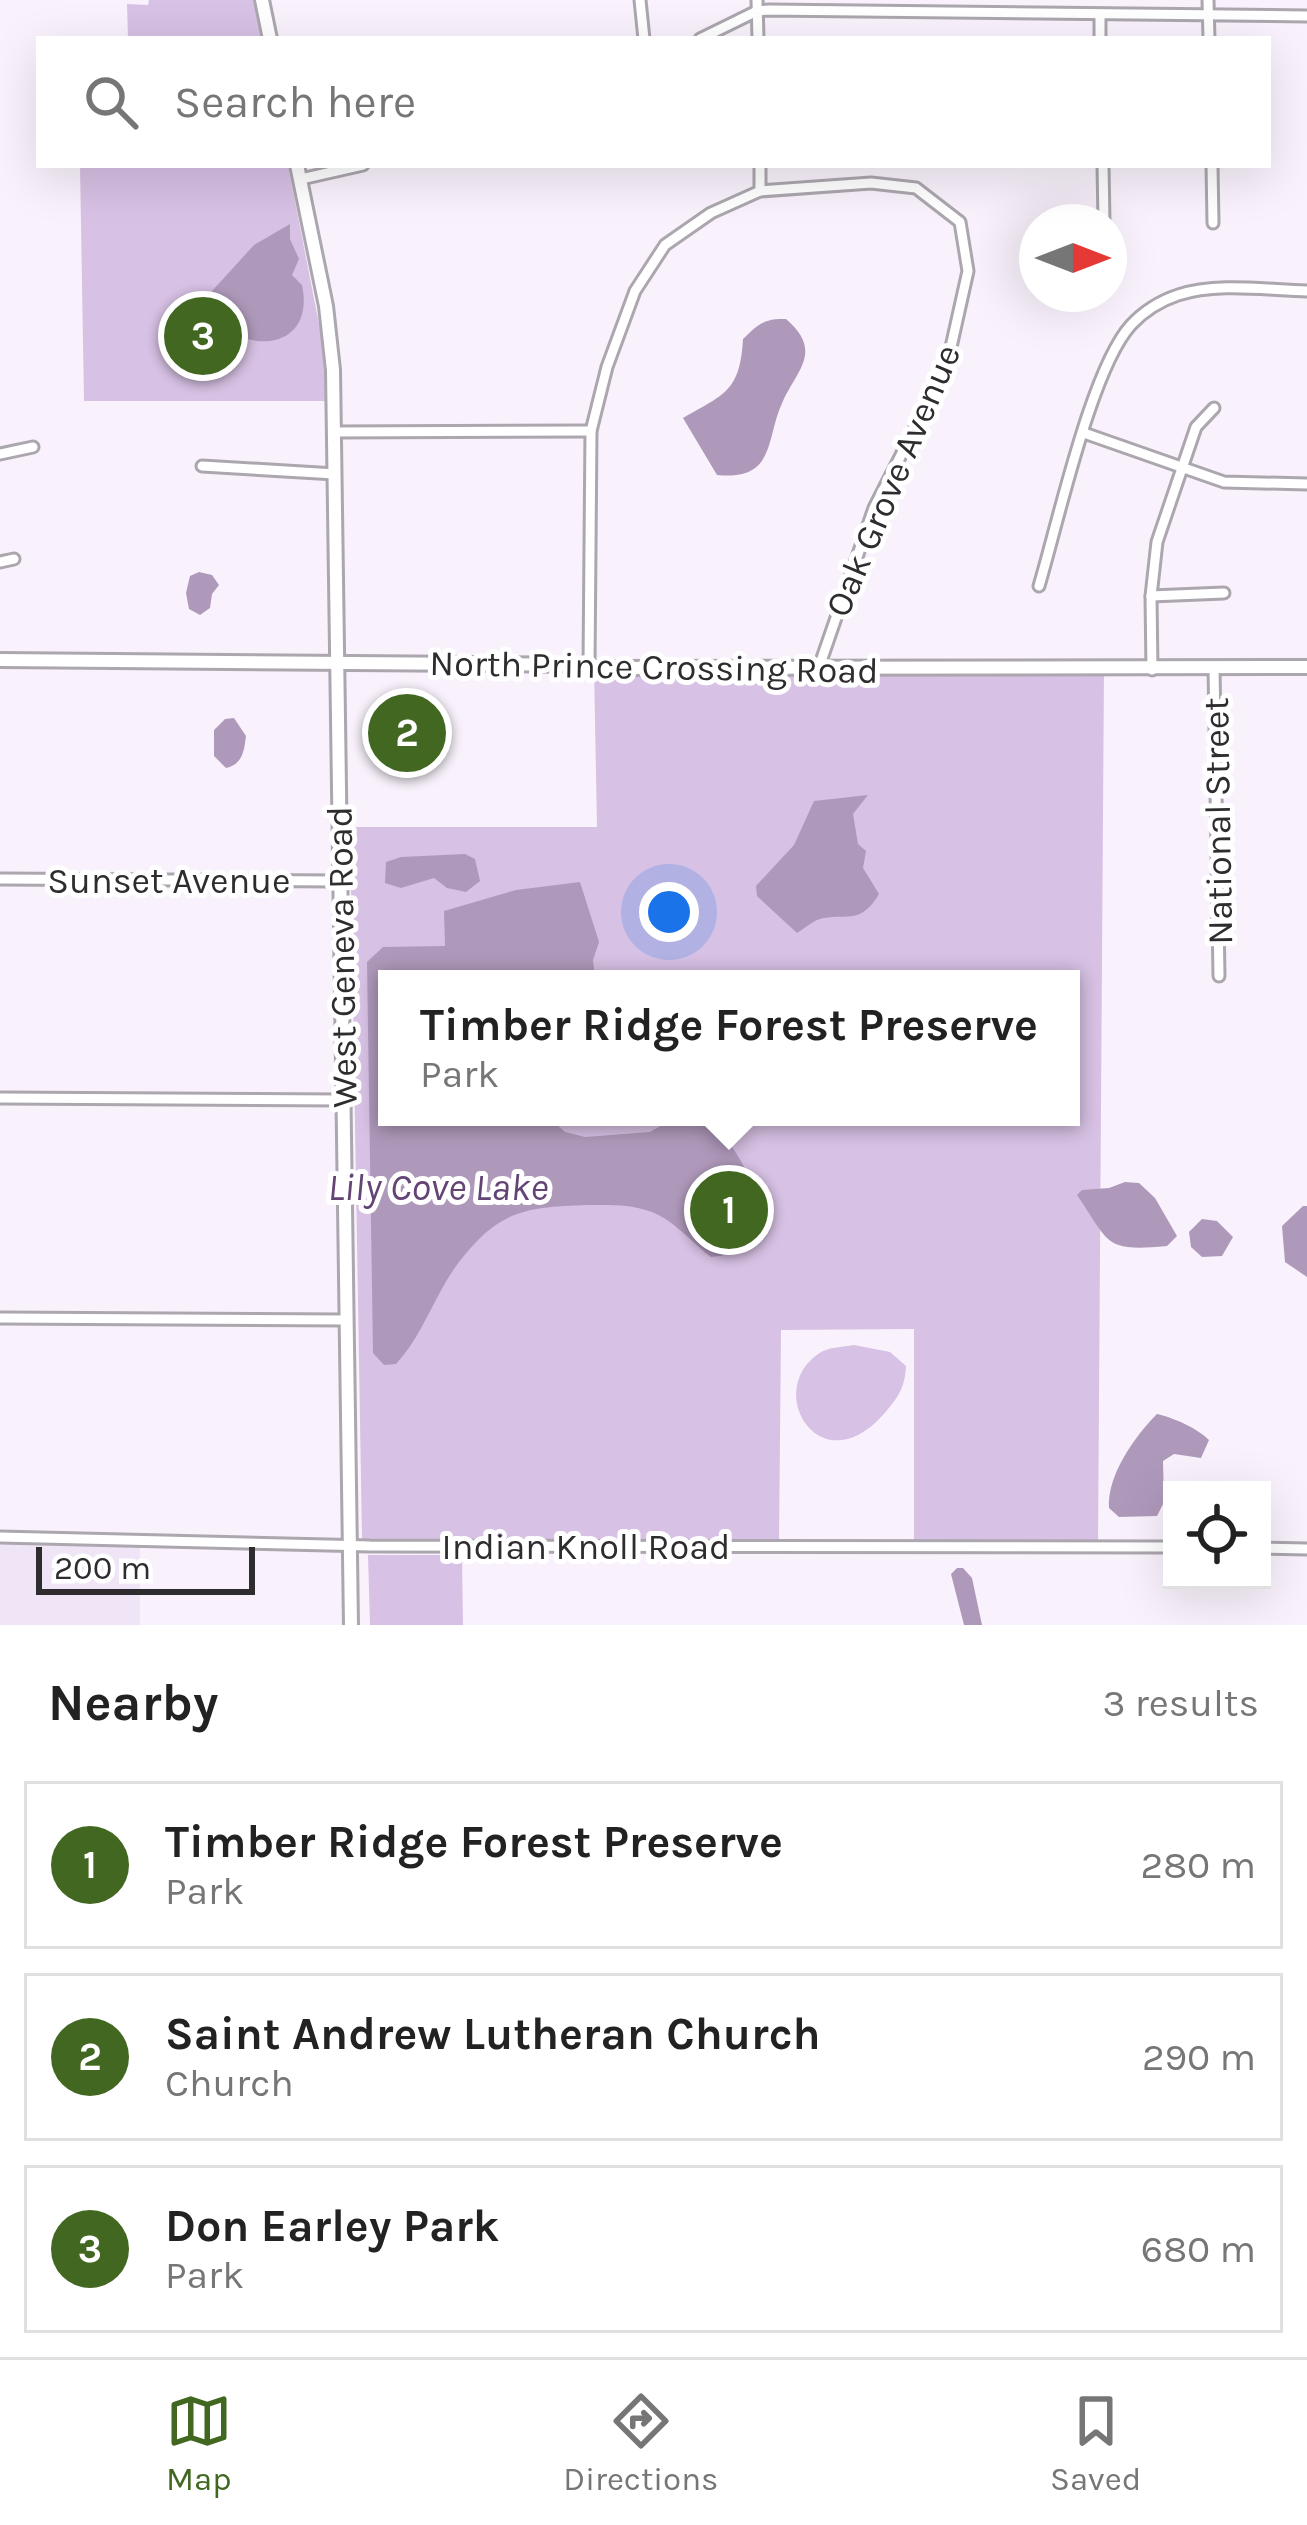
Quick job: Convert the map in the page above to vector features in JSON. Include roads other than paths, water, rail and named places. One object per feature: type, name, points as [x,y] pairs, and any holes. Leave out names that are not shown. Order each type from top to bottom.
[{"type":"main road","points":[[262,0],[269,36]]},
{"type":"main road","name":"West Geneva Road","points":[[299,172],[326,306],[334,401],[351,1625]]},
{"type":"main road","name":"North Prince Crossing Road","points":[[0,659],[594,668],[1307,668]]},
{"type":"street","points":[[640,0],[644,36]]},
{"type":"street","points":[[1095,0],[1100,36]]},
{"type":"street","points":[[1208,0],[1209,36]]},
{"type":"street","points":[[757,5],[758,36]]},
{"type":"street","points":[[705,36],[757,5],[1307,16]]},
{"type":"street","points":[[299,172],[336,168]]},
{"type":"street","points":[[589,665],[591,430],[607,367],[635,291],[665,245],[711,212],[760,191],[760,168]]},
{"type":"street","points":[[1103,168],[1104,204]]},
{"type":"street","points":[[1212,168],[1214,223]]},
{"type":"street","name":"Oak Grove Avenue","points":[[760,191],[871,183],[916,188],[960,222],[968,271],[947,364],[874,508],[819,667]]},
{"type":"street","points":[[1040,586],[1084,434],[1115,348],[1133,323],[1153,307],[1198,291],[1307,291]]},
{"type":"street","points":[[1152,670],[1151,596],[1157,542],[1196,427],[1214,408]]},
{"type":"street","points":[[335,432],[591,430]]},
{"type":"street","points":[[1084,434],[1231,483],[1307,484]]},
{"type":"street","points":[[0,454],[33,447]]},
{"type":"street","points":[[202,466],[335,474]]},
{"type":"street","points":[[0,562],[14,559]]},
{"type":"street","points":[[1151,596],[1224,593]]},
{"type":"street","name":"National Street","points":[[1214,667],[1219,976]]},
{"type":"street","name":"Sunset Avenue","points":[[0,879],[338,881]]},
{"type":"street","points":[[0,1098],[342,1100]]},
{"type":"street","points":[[0,1318],[344,1320]]},
{"type":"street","name":"Indian Knoll Road","points":[[0,1537],[350,1545],[1163,1547]]},
{"type":"street","points":[[1271,1548],[1307,1549]]},
{"type":"water","points":[[290,224],[290,239],[299,259],[292,275],[302,285],[303,311],[294,329],[280,339],[243,337],[226,327],[215,312],[212,291],[254,245]]},
{"type":"water","points":[[786,319],[803,341],[804,360],[777,415],[766,454],[750,471],[717,475],[683,418],[728,389],[748,334],[767,321]]},
{"type":"water","points":[[212,575],[219,585],[210,608],[200,615],[189,609],[186,593],[190,576]]},
{"type":"water","points":[[234,718],[246,736],[239,760],[226,768],[214,756],[214,730],[225,719]]},
{"type":"water","points":[[868,795],[853,814],[858,844],[866,851],[863,868],[879,894],[860,914],[821,919],[797,933],[757,896],[756,886],[794,845],[814,801]]},
{"type":"water","points":[[465,854],[475,859],[480,881],[466,892],[447,888],[434,878],[401,888],[385,883],[386,862]]},
{"type":"water","name":"Lily Cove Lake","points":[[580,882],[599,942],[594,970],[378,970],[378,1126],[558,1126],[585,1137],[650,1132],[660,1126],[714,1126],[751,1183],[754,1220],[734,1254],[711,1257],[668,1221],[636,1208],[566,1206],[515,1215],[473,1245],[406,1352],[396,1364],[384,1365],[373,1353],[367,962],[383,947],[445,946],[444,911],[516,890]]},
{"type":"water","points":[[1125,1182],[1139,1183],[1155,1198],[1177,1236],[1167,1246],[1131,1247],[1110,1241],[1077,1195]]},
{"type":"water","points":[[1307,1206],[1307,1277],[1285,1262],[1282,1226]]},
{"type":"water","points":[[1202,1219],[1217,1221],[1233,1237],[1222,1256],[1202,1257],[1191,1247],[1189,1232]]},
{"type":"water","points":[[1157,1414],[1209,1440],[1201,1458],[1174,1454],[1163,1461],[1163,1504],[1157,1516],[1119,1517],[1109,1508],[1110,1495],[1132,1445]]},
{"type":"water","points":[[957,1568],[972,1578],[982,1625],[964,1625],[951,1574]]},
{"type":"place","name":"Don Earley Park","points":[[203,336]]},
{"type":"place","name":"Saint Andrew Lutheran Church","points":[[407,733]]},
{"type":"place","name":"Timber Ridge Forest Preserve","points":[[729,1210]]}]
